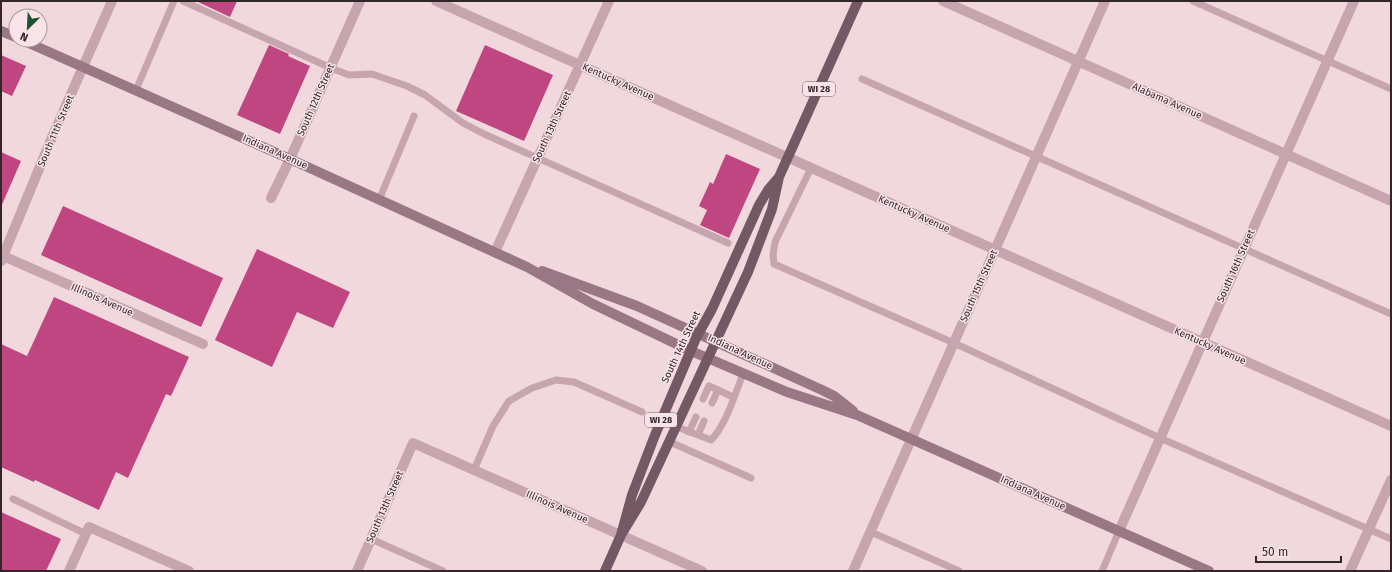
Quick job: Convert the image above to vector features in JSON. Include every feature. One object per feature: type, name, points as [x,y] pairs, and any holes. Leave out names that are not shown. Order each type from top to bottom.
[{"type":"main road","name":"South 14th Street","points":[[621,535],[637,511],[748,272],[772,210],[779,177],[858,1]]},
{"type":"main road","name":"Indiana Avenue","points":[[40,48],[496,252],[527,267],[593,304],[708,359],[794,394],[858,414],[1209,571]]},
{"type":"main road","name":"South 14th Street","points":[[605,571],[621,535],[636,483],[691,351],[712,309],[759,205],[768,190],[779,177]]},
{"type":"main road","name":"Indiana Avenue","points":[[527,267],[553,274],[602,292],[699,333],[834,396],[858,414]]},
{"type":"street","name":"South 11th Street","points":[[2,257],[53,135],[112,1]]},
{"type":"street","name":"South 12th Street","points":[[270,198],[290,159],[360,1]]},
{"type":"street","name":"Kentucky Avenue","points":[[436,1],[1391,426]]},
{"type":"street","name":"South 13th Street","points":[[496,252],[609,1]]},
{"type":"street","name":"Alabama Avenue","points":[[943,1],[1391,201]]},
{"type":"street","name":"South 15th Street","points":[[853,571],[1105,1]]},
{"type":"street","name":"South 16th Street","points":[[1119,531],[1354,1]]},
{"type":"street","name":"Illinois Avenue","points":[[2,257],[203,344]]},
{"type":"street","name":"South 13th Street","points":[[357,571],[413,443]]},
{"type":"street","name":"Illinois Avenue","points":[[413,443],[702,571]]},
{"type":"street","points":[[1350,571],[1391,480]]},
{"type":"street","points":[[69,571],[88,530],[189,571]]},
{"type":"lane","points":[[136,90],[174,1]]},
{"type":"lane","points":[[183,1],[330,68],[349,75],[372,74],[407,86],[425,95],[463,123],[538,159],[728,243]]},
{"type":"lane","points":[[1193,1],[1391,89]]},
{"type":"lane","points":[[862,79],[1391,314]]},
{"type":"lane","points":[[379,200],[414,116]]},
{"type":"lane","points":[[810,168],[775,242],[772,255],[774,264],[954,343],[1160,438],[1391,539]]},
{"type":"lane","points":[[677,427],[711,440],[716,435],[743,374]]},
{"type":"lane","points":[[474,470],[493,426],[509,400],[532,388],[556,380],[574,382],[642,412]]},
{"type":"lane","points":[[703,399],[709,386],[733,397]]},
{"type":"lane","points":[[712,403],[718,390]]},
{"type":"lane","points":[[689,432],[696,417]]},
{"type":"lane","points":[[698,435],[704,421]]},
{"type":"lane","points":[[670,442],[751,478]]},
{"type":"lane","points":[[13,498],[88,530]]},
{"type":"lane","points":[[1102,571],[1119,531]]},
{"type":"lane","points":[[871,532],[959,571]]},
{"type":"lane","points":[[371,539],[443,571]]},
{"type":"building","points":[[196,1],[237,1],[230,17]]},
{"type":"building","points":[[269,45],[310,66],[280,134],[237,115]]},
{"type":"building","points":[[485,45],[553,75],[524,141],[456,111]]},
{"type":"building","points":[[1,55],[26,66],[12,96],[1,91]]},
{"type":"building","points":[[1,152],[21,161],[1,207]]},
{"type":"building","points":[[726,154],[760,169],[729,238],[700,225],[707,210],[699,206],[710,182],[713,184]]},
{"type":"building","points":[[63,206],[223,278],[201,327],[41,255]]},
{"type":"building","points":[[257,249],[350,292],[333,328],[297,312],[272,367],[215,340]]},
{"type":"building","points":[[54,297],[189,357],[171,396],[166,394],[128,478],[116,472],[99,510],[35,480],[34,482],[1,467],[1,344],[27,356]]},
{"type":"building","points":[[1,512],[61,539],[46,571],[1,571]]}]
